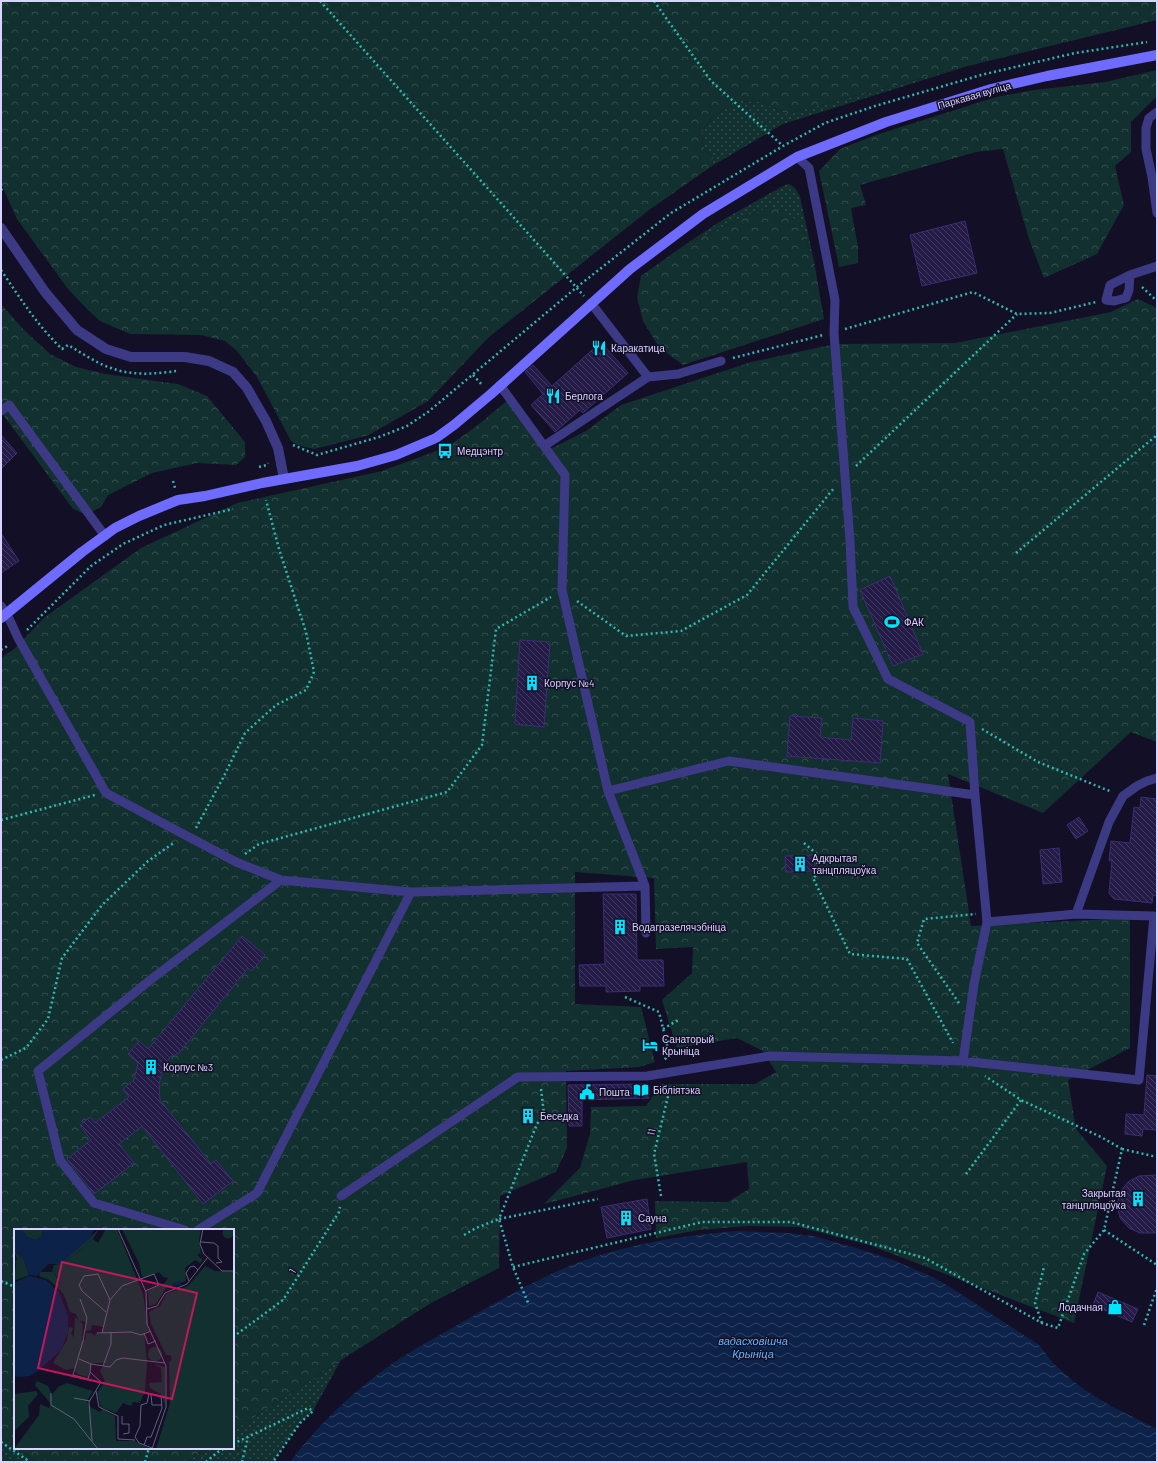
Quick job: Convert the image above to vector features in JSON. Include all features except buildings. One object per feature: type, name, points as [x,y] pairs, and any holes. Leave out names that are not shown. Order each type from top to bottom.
[{"type":"street","name":"Паркавая вуліца","points":[[3,613],[115,528],[139,516],[178,500],[357,466],[396,455],[436,438],[491,394],[630,269],[703,214],[797,157],[886,122],[991,89],[1047,76],[1157,55]]},
{"type":"street","points":[[1,228],[45,292],[77,330],[106,349],[131,357],[185,357],[209,361],[233,372],[247,388],[266,421],[278,448],[284,479]]},
{"type":"lane","points":[[1157,112],[1149,118],[1146,128],[1146,149],[1157,213]]},
{"type":"lane","points":[[797,157],[809,168],[835,300],[834,333],[850,541],[853,607],[888,679],[970,722],[974,795],[987,922],[974,984],[963,1060]]},
{"type":"lane","points":[[1130,275],[1129,290],[1126,298],[1114,301],[1106,300],[1110,285],[1130,275],[1157,266]]},
{"type":"lane","points":[[591,304],[648,377]]},
{"type":"lane","points":[[544,446],[648,377],[678,374],[721,361]]},
{"type":"lane","points":[[500,385],[565,476],[562,590],[608,791],[645,886],[646,933]]},
{"type":"lane","points":[[1,411],[9,405],[105,536]]},
{"type":"lane","points":[[3,613],[106,793],[236,862],[281,880],[411,892],[645,886]]},
{"type":"lane","points":[[608,791],[728,762],[974,795]]},
{"type":"lane","points":[[1076,914],[1109,822],[1123,796],[1137,786],[1157,778]]},
{"type":"lane","points":[[183,1229],[94,1203],[60,1160],[38,1072],[149,981],[281,880]]},
{"type":"lane","points":[[200,1229],[257,1193],[411,892]]},
{"type":"lane","points":[[341,1196],[518,1077],[654,1074],[770,1056],[963,1060],[1140,1080],[1154,916],[1076,914],[987,922]]},
{"type":"path","points":[[320,1],[591,304]]},
{"type":"path","points":[[654,1],[711,81],[782,146],[797,157]]},
{"type":"path","points":[[1130,275],[1157,301]]},
{"type":"path","points":[[721,361],[834,333],[973,292],[1018,314],[1050,313],[1106,300]]},
{"type":"path","points":[[242,856],[259,844],[447,792],[482,745],[496,629],[562,590],[626,636],[681,631],[747,594],[844,476],[1018,314]]},
{"type":"path","points":[[1016,553],[1157,435]]},
{"type":"path","points":[[293,445],[317,455]]},
{"type":"path","points":[[202,833],[195,829],[224,776],[245,733],[276,705],[306,690],[314,672],[306,632],[279,549],[266,500]]},
{"type":"path","points":[[1,650],[18,638],[91,566],[123,544],[164,525],[233,509]]},
{"type":"path","points":[[970,722],[1038,762],[1123,796]]},
{"type":"path","points":[[1,820],[106,793]]},
{"type":"path","points":[[1,1060],[26,1048],[48,1019],[62,958],[102,905],[148,861],[185,836]]},
{"type":"path","points":[[804,843],[817,854],[818,874],[813,878],[850,954],[907,960],[963,1060]]},
{"type":"path","points":[[969,1016],[917,943],[924,919],[976,914],[987,922]]},
{"type":"path","points":[[625,997],[659,1012],[669,1053],[654,1074]]},
{"type":"path","points":[[664,1029],[680,1019]]},
{"type":"path","name":"11","points":[[661,1196],[654,1154],[674,1072]]},
{"type":"path","points":[[982,1074],[1021,1100],[1101,1136],[1122,1149],[1157,1157]]},
{"type":"path","points":[[529,1305],[513,1267],[499,1219],[537,1124],[544,1114],[540,1084],[541,1077]]},
{"type":"path","points":[[966,1174],[1021,1100]]},
{"type":"path","points":[[513,1267],[702,1222],[791,1222],[925,1258],[1042,1323],[1058,1328],[1084,1254],[1104,1230],[1122,1149]]},
{"type":"path","name":"1","points":[[234,1336],[283,1300],[339,1212],[341,1196]]},
{"type":"path","points":[[464,1235],[476,1228],[499,1219],[598,1198]]},
{"type":"path","points":[[1104,1230],[1157,1265]]},
{"type":"path","points":[[1042,1323],[1035,1303],[1044,1267]]},
{"type":"path","points":[[1,1281],[14,1287]]},
{"type":"path","points":[[1144,1325],[1157,1288]]},
{"type":"path","points":[[234,1444],[308,1408],[313,1411],[300,1423],[272,1462]]},
{"type":"path","points":[[242,1462],[248,1437]]},
{"type":"path","points":[[1,1442],[30,1462]]},
{"type":"path","points":[[145,1462],[149,1449]]},
{"type":"path","points":[[206,1462],[217,1450]]},
{"type":"green space","points":[[1,1],[1157,1],[1157,20],[968,66],[787,114],[762,102],[741,101],[714,115],[702,131],[703,146],[713,158],[712,166],[649,210],[489,337],[428,401],[369,435],[315,449],[300,446],[291,441],[257,377],[237,351],[225,341],[201,335],[130,334],[100,321],[68,289],[17,219],[1,183]]},
{"type":"green space","points":[[968,66],[783,124],[712,166],[713,158],[703,146],[702,131],[714,115],[741,101],[762,102],[787,114]]},
{"type":"green space","points":[[1157,70],[1157,96],[1131,122],[1131,152],[1115,166],[1124,205],[1097,254],[1044,278],[1029,239],[1003,149],[976,152],[860,185],[866,205],[851,208],[858,247],[858,263],[839,267],[819,171],[840,149],[876,135],[996,97],[1034,90],[1105,82]]},
{"type":"green space","points":[[788,184],[796,189],[800,197],[814,261],[798,221],[770,207],[744,217],[686,244],[724,219]]},
{"type":"green space","points":[[770,207],[785,212],[798,221],[814,261],[824,319],[683,365],[659,347],[643,321],[637,297],[641,276],[686,244],[744,217]]},
{"type":"green space","points":[[1138,299],[1157,308],[1157,742],[1131,732],[1043,813],[948,774],[971,926],[1130,918],[1130,1048],[1068,1080],[1076,1129],[1107,1166],[1074,1323],[869,1245],[799,1227],[748,1226],[699,1230],[656,1238],[655,1201],[728,1202],[749,1189],[747,1162],[635,1180],[544,1204],[580,1168],[590,1134],[591,1107],[646,1106],[661,1084],[755,1084],[776,1072],[763,1051],[737,1038],[677,1048],[662,1000],[692,973],[693,947],[656,949],[654,878],[575,872],[575,1004],[641,1007],[655,1062],[639,1067],[566,1071],[567,1148],[556,1172],[500,1196],[499,1268],[431,1303],[234,1430],[234,1229],[14,1229],[14,1445],[1,1435],[1,658],[14,649],[45,617],[141,548],[237,503],[382,471],[447,447],[474,428],[508,400],[544,452],[586,431],[621,405],[751,362],[835,344],[955,343],[1111,312]]},
{"type":"green space","points":[[1,304],[23,329],[50,354],[76,367],[105,374],[178,384],[207,396],[245,442],[245,457],[236,465],[197,463],[152,473],[108,495],[101,507],[91,512],[82,513],[73,509],[1,412]]},
{"type":"green space","points":[[341,1360],[313,1411],[300,1423],[273,1462],[186,1462],[206,1449],[234,1449],[234,1430]]},
{"type":"green space","points":[[1,1435],[14,1445],[14,1449],[19,1449],[37,1462],[1,1462]]},
{"type":"green space","points":[[19,1449],[206,1449],[186,1462],[37,1462]]},
{"type":"water","name":"вадасховішча Крыніца","points":[[738,1231],[787,1233],[813,1236],[893,1260],[933,1277],[1039,1345],[1053,1363],[1085,1390],[1111,1406],[1157,1429],[1157,1462],[290,1462],[314,1433],[342,1405],[386,1368],[402,1357],[524,1287],[569,1266],[610,1252],[674,1238]]},
{"type":"place","name":"Каракатица","points":[[599,348]]},
{"type":"place","name":"Берлога","points":[[553,396]]},
{"type":"place","name":"Медцэнтр","points":[[445,451]]},
{"type":"place","name":"ФАК","points":[[892,622]]},
{"type":"place","name":"Корпус №4","points":[[532,683]]},
{"type":"place","name":"Адкрытая танцпляцоўка","points":[[800,864]]},
{"type":"place","name":"Водагразелячэбніца","points":[[620,927]]},
{"type":"place","name":"Санаторый Крыніца","points":[[650,1045]]},
{"type":"place","name":"Корпус №3","points":[[151,1067]]},
{"type":"place","name":"Бібліятэка","points":[[641,1090]]},
{"type":"place","name":"Пошта","points":[[587,1092]]},
{"type":"place","name":"Беседка","points":[[528,1116]]},
{"type":"place","name":"Закрытая танцпляцоўка","points":[[1138,1199]]},
{"type":"place","name":"Сауна","points":[[626,1218]]},
{"type":"place","name":"Лодачная","points":[[1115,1307]]}]
